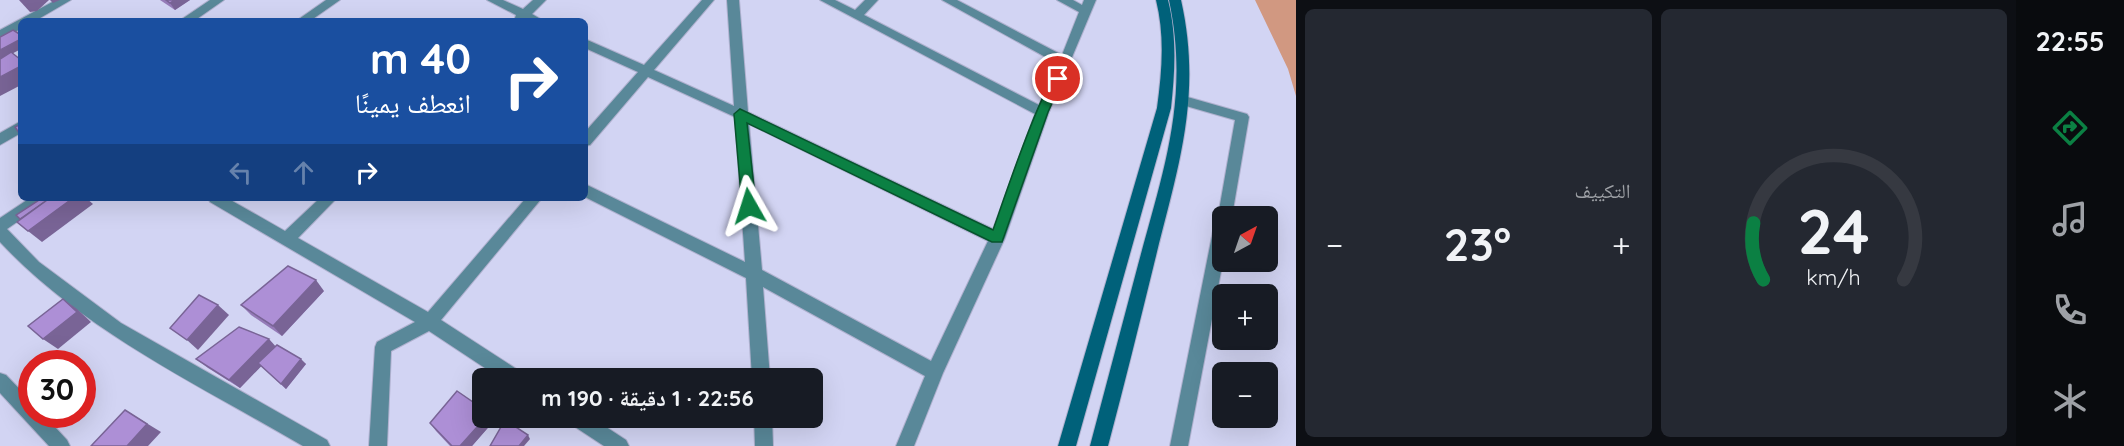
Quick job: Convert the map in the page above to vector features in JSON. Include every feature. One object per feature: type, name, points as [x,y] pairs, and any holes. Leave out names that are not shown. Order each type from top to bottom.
[{"type":"street","points":[[32,18],[65,0]]},
{"type":"street","points":[[190,18],[218,0]]},
{"type":"street","points":[[307,18],[334,0]]},
{"type":"street","points":[[493,0],[520,18],[540,0]]},
{"type":"street","points":[[588,138],[708,0]]},
{"type":"street","points":[[733,0],[740,114],[756,275],[761,368]]},
{"type":"street","points":[[826,0],[1042,112]]},
{"type":"street","points":[[856,16],[872,0]]},
{"type":"street","points":[[948,0],[1065,62]]},
{"type":"street","points":[[905,446],[934,372],[997,238],[1042,112],[1065,62],[1087,5],[1064,0]]},
{"type":"street","points":[[1067,446],[1164,108],[1169,71],[1166,12],[1162,0]]},
{"type":"street","points":[[1099,446],[1162,201],[1184,101],[1183,26],[1175,0]]},
{"type":"street","points":[[0,35],[18,26]]},
{"type":"street","points":[[588,44],[740,114],[997,238]]},
{"type":"street","points":[[1184,101],[1242,117],[1227,206]]},
{"type":"street","points":[[0,140],[18,128]]},
{"type":"street","points":[[588,191],[756,275],[934,372]]},
{"type":"street","points":[[0,226],[37,201]]},
{"type":"street","points":[[220,201],[430,322],[500,368]]},
{"type":"street","points":[[286,240],[327,201]]},
{"type":"street","points":[[378,446],[384,347],[430,322],[532,201]]},
{"type":"street","points":[[0,232],[33,267],[115,328],[321,446]]},
{"type":"street","points":[[1179,446],[1213,272]]},
{"type":"street","points":[[0,381],[61,446]]},
{"type":"street","points":[[592,428],[620,446]]},
{"type":"street","points":[[763,428],[764,446]]},
{"type":"shaded area","points":[[1255,0],[1296,0],[1296,96],[1288,69]]},
{"type":"building","points":[[13,30],[18,33],[18,41],[0,50],[0,37]]},
{"type":"building","points":[[11,52],[18,58],[18,68],[0,77],[0,59]]},
{"type":"building","points":[[37,201],[46,201],[20,219],[16,215]]},
{"type":"building","points":[[46,201],[69,201],[28,231],[17,222]]},
{"type":"building","points":[[288,266],[316,280],[273,326],[241,305]]},
{"type":"building","points":[[199,295],[218,305],[187,340],[170,328]]},
{"type":"building","points":[[63,299],[77,312],[43,339],[28,326]]},
{"type":"building","points":[[239,327],[269,339],[229,380],[196,359]]},
{"type":"building","points":[[277,345],[301,359],[281,384],[258,363]]},
{"type":"building","points":[[457,391],[472,401],[472,428],[476,428],[460,446],[452,446],[430,423]]},
{"type":"building","points":[[125,410],[147,424],[127,446],[91,446]]},
{"type":"building","points":[[500,428],[517,428],[528,435],[519,446],[490,446]]},
{"type":"route","points":[[749,206],[740,114],[997,238],[1042,112],[1058,79]]}]
